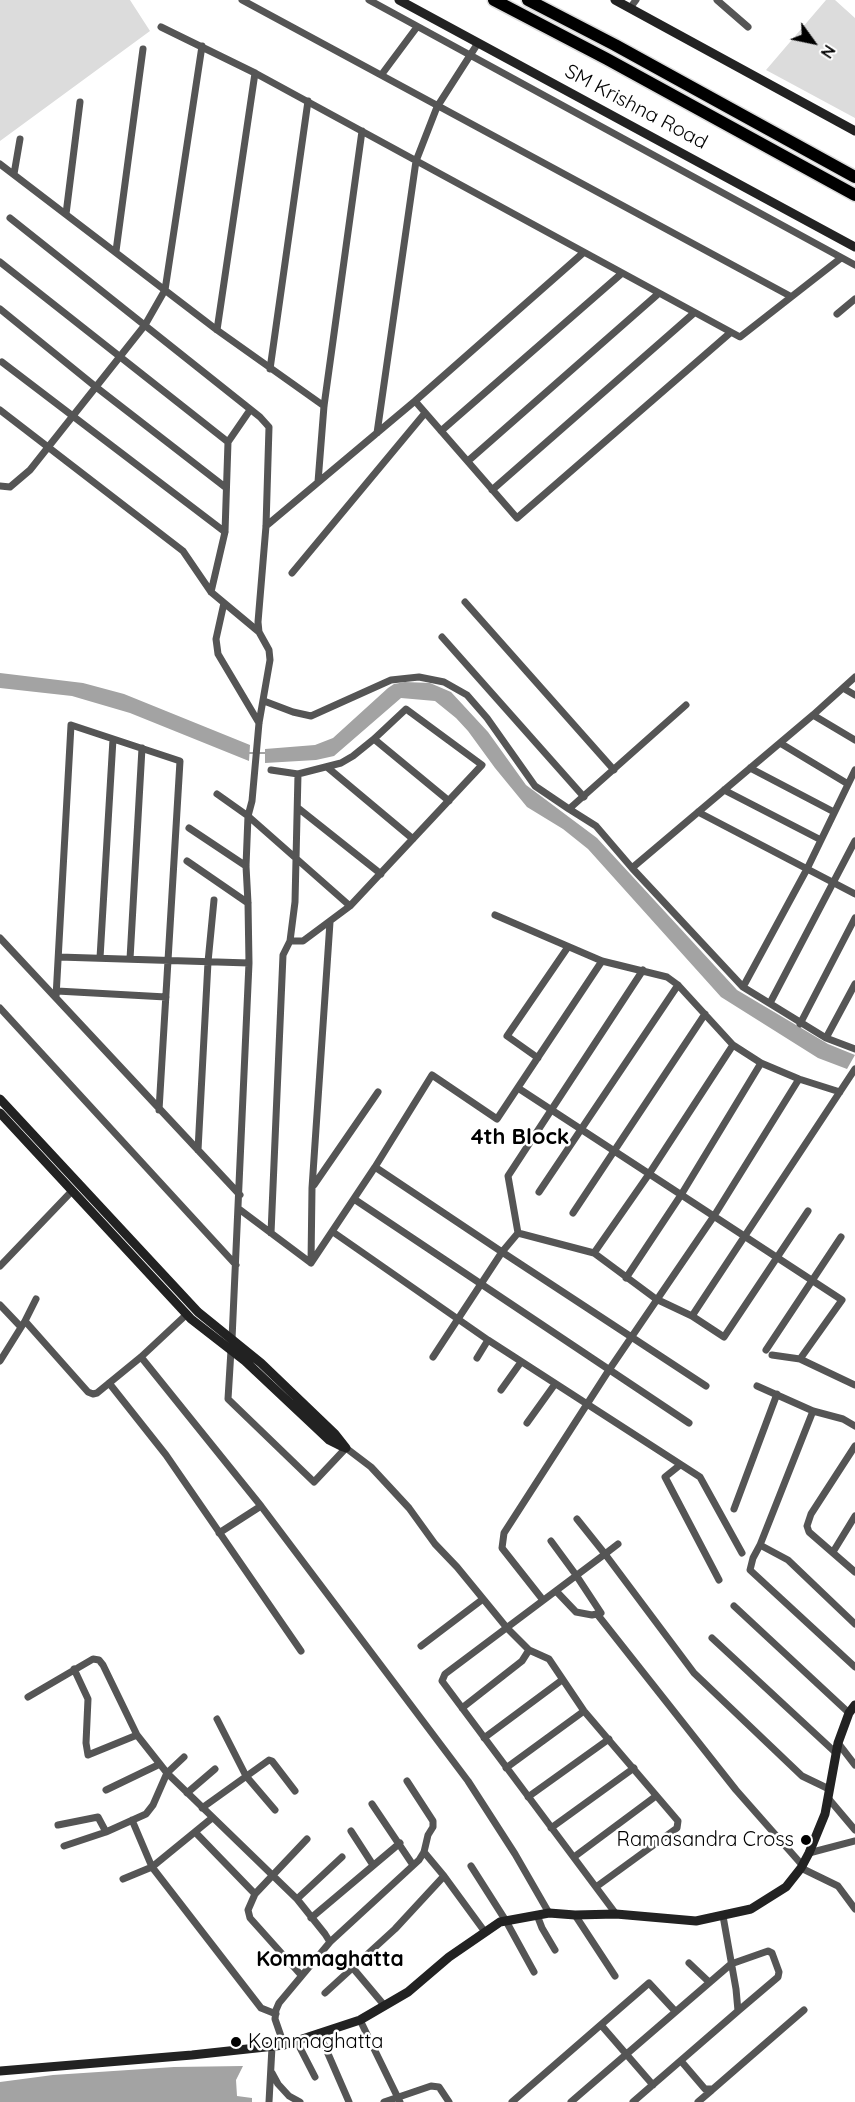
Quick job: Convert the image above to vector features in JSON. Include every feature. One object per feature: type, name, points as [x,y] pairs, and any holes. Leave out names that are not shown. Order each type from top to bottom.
[{"type":"highway","name":"SM Krishna Road","points":[[494,0],[618,64],[855,195]]},
{"type":"highway","points":[[528,0],[615,45],[855,177]]},
{"type":"street","points":[[242,0],[790,296]]},
{"type":"street","points":[[369,0],[855,265]]},
{"type":"street","name":"SM Krishna Road","points":[[399,0],[855,247]]},
{"type":"street","points":[[615,0],[855,131]]},
{"type":"street","points":[[630,8],[636,0]]},
{"type":"street","points":[[717,0],[748,27]]},
{"type":"street","points":[[161,27],[308,101],[740,337],[842,258]]},
{"type":"street","points":[[382,74],[417,27]]},
{"type":"street","points":[[377,433],[416,161],[437,107],[478,43]]},
{"type":"street","points":[[0,486],[10,487],[30,470],[146,326],[165,290],[202,46]]},
{"type":"street","points":[[116,251],[143,49]]},
{"type":"street","points":[[217,330],[255,73]]},
{"type":"street","points":[[270,369],[308,101]]},
{"type":"street","points":[[66,214],[80,102]]},
{"type":"street","points":[[318,482],[324,406],[362,131]]},
{"type":"street","points":[[14,174],[20,139]]},
{"type":"street","points":[[0,164],[217,330],[324,406]]},
{"type":"street","points":[[10,218],[269,427],[266,526],[259,632]]},
{"type":"street","points":[[266,526],[415,401],[583,253]]},
{"type":"street","points":[[0,262],[228,442]]},
{"type":"street","points":[[441,431],[621,274]]},
{"type":"street","points":[[468,461],[658,294]]},
{"type":"street","points":[[837,314],[855,299]]},
{"type":"street","points":[[0,309],[225,487]]},
{"type":"street","points":[[492,490],[694,313]]},
{"type":"street","points":[[415,401],[517,518],[730,333]]},
{"type":"street","points":[[2,362],[225,532]]},
{"type":"street","points":[[0,410],[183,551],[212,592],[259,632],[269,650],[270,660],[260,723],[252,801],[248,816],[246,866],[249,903],[249,963],[232,1340]]},
{"type":"street","points":[[212,592],[225,532],[228,442],[250,410]]},
{"type":"street","points":[[292,573],[425,413]]},
{"type":"street","points":[[465,602],[614,770]]},
{"type":"street","points":[[225,603],[216,639],[218,654],[260,723]]},
{"type":"street","points":[[442,637],[584,796]]},
{"type":"street","points":[[264,701],[292,712],[311,716],[391,680],[419,677],[444,682],[467,695],[487,718],[535,786],[596,826],[743,987],[800,1024],[826,1038],[855,1048]]},
{"type":"street","points":[[632,868],[855,677]]},
{"type":"street","points":[[843,688],[855,695]]},
{"type":"street","points":[[569,809],[686,705]]},
{"type":"street","points":[[271,770],[298,774],[327,767],[353,756],[406,709],[482,765],[350,906],[303,941],[290,941]]},
{"type":"street","points":[[813,715],[855,740]]},
{"type":"street","points":[[56,994],[71,725],[180,761],[159,1110]]},
{"type":"street","points":[[100,958],[113,739]]},
{"type":"street","points":[[374,739],[449,801]]},
{"type":"street","points":[[780,743],[849,784]]},
{"type":"street","points":[[130,959],[142,748]]},
{"type":"street","points":[[327,767],[413,839]]},
{"type":"street","points":[[750,768],[834,813]]},
{"type":"street","points":[[743,987],[807,869],[855,770]]},
{"type":"street","points":[[271,1233],[283,955],[290,941],[295,902],[298,774]]},
{"type":"street","points":[[724,790],[821,840]]},
{"type":"street","points":[[218,794],[248,816],[350,906]]},
{"type":"street","points":[[298,808],[381,874]]},
{"type":"street","points":[[698,812],[855,894]]},
{"type":"street","points":[[189,828],[246,866]]},
{"type":"street","points":[[770,1003],[855,841]]},
{"type":"street","points":[[187,861],[249,903]]},
{"type":"street","points":[[198,1150],[208,962],[214,900]]},
{"type":"street","points":[[495,915],[602,961],[667,977],[678,985],[733,1045],[761,1063],[799,1079],[840,1092]]},
{"type":"street","points":[[800,1024],[855,918]]},
{"type":"street","points":[[311,1263],[312,1188],[330,922]]},
{"type":"street","points":[[0,938],[56,994],[159,1110],[240,1196]]},
{"type":"street","points":[[538,1058],[507,1036],[568,947]]},
{"type":"street","points":[[59,957],[249,963]]},
{"type":"street","points":[[311,1263],[375,1167],[432,1075],[497,1119],[602,961]]},
{"type":"street","points":[[518,1233],[508,1176],[643,970]]},
{"type":"street","points":[[826,1038],[855,984]]},
{"type":"street","points":[[539,1192],[678,985]]},
{"type":"street","points":[[56,994],[166,997]]},
{"type":"street","points":[[0,1008],[236,1264]]},
{"type":"street","points":[[573,1213],[705,1014]]},
{"type":"street","points":[[594,1253],[649,1174],[733,1045]]},
{"type":"street","points":[[626,1278],[681,1195],[761,1063]]},
{"type":"street","points":[[692,1316],[855,1069]]},
{"type":"street","points":[[543,1600],[502,1548],[504,1533],[656,1299],[714,1216],[799,1079]]},
{"type":"street","points":[[518,1088],[842,1300],[800,1359]]},
{"type":"street","points":[[312,1188],[378,1092]]},
{"type":"street","points":[[0,1099],[198,1312],[261,1363],[335,1434],[346,1448]]},
{"type":"street","points":[[0,1113],[187,1314],[231,1350],[329,1440],[346,1448],[371,1467],[409,1508],[435,1544],[507,1628],[529,1650],[549,1659],[584,1711],[678,1821],[677,1827],[596,1887]]},
{"type":"street","points":[[375,1167],[705,1386]]},
{"type":"street","points":[[0,1266],[72,1191]]},
{"type":"street","points":[[354,1199],[689,1423]]},
{"type":"street","points":[[239,1209],[311,1263]]},
{"type":"street","points":[[518,1233],[594,1253],[656,1299],[692,1316],[724,1336],[808,1211]]},
{"type":"street","points":[[333,1232],[488,1340],[700,1478],[742,1554]]},
{"type":"street","points":[[433,1357],[502,1251],[518,1233]]},
{"type":"street","points":[[841,1237],[811,1280],[769,1353],[800,1359],[855,1385]]},
{"type":"street","points":[[0,1362],[36,1299]]},
{"type":"street","points":[[0,1305],[22,1324],[88,1392],[93,1394],[141,1357],[187,1314]]},
{"type":"street","points":[[477,1358],[488,1340]]},
{"type":"street","points":[[231,1350],[228,1399],[314,1482],[346,1448]]},
{"type":"street","points":[[141,1357],[261,1506],[473,1789],[549,1913]]},
{"type":"street","points":[[501,1390],[521,1362]]},
{"type":"street","points":[[109,1383],[165,1455],[301,1651]]},
{"type":"street","points":[[527,1423],[555,1384]]},
{"type":"street","points":[[757,1386],[813,1411],[843,1419],[855,1426]]},
{"type":"street","points":[[734,1509],[777,1394]]},
{"type":"street","points":[[813,1411],[750,1570],[855,1666]]},
{"type":"street","points":[[855,1446],[812,1514],[807,1526],[809,1532],[855,1572]]},
{"type":"street","points":[[680,1465],[665,1477],[719,1580]]},
{"type":"street","points":[[219,1533],[261,1506]]},
{"type":"street","points":[[833,1552],[855,1516]]},
{"type":"street","points":[[577,1519],[694,1673],[802,1776],[829,1794],[855,1830]]},
{"type":"street","points":[[551,1541],[601,1613],[597,1614]]},
{"type":"street","points":[[616,1914],[442,1682],[443,1676],[618,1544]]},
{"type":"street","points":[[760,1545],[788,1560],[855,1624]]},
{"type":"street","points":[[556,1591],[576,1612],[597,1614],[736,1790],[802,1867],[838,1886],[855,1910]]},
{"type":"street","points":[[421,1646],[483,1599]]},
{"type":"street","points":[[0,2072],[284,2045],[360,2020],[408,1992],[449,1957],[500,1922],[549,1913],[616,1914],[696,1921],[751,1910],[786,1887],[802,1867],[825,1814],[838,1743],[853,1710],[734,1606]]},
{"type":"street","points":[[712,1638],[836,1753]]},
{"type":"street","points":[[462,1708],[522,1661],[529,1650]]},
{"type":"street","points":[[28,1697],[93,1659],[99,1660],[137,1735],[167,1773],[297,1899],[330,1942]]},
{"type":"street","points":[[74,1669],[88,1700],[86,1743],[88,1755],[137,1735]]},
{"type":"street","points":[[484,1738],[562,1680]]},
{"type":"street","points":[[507,1768],[584,1711]]},
{"type":"street","points":[[217,1719],[246,1776],[275,1810]]},
{"type":"street","points":[[528,1797],[609,1739]]},
{"type":"street","points":[[838,1743],[855,1765]]},
{"type":"street","points":[[64,1846],[106,1832],[146,1814],[167,1773],[184,1757]]},
{"type":"street","points":[[202,1808],[271,1760],[295,1791]]},
{"type":"street","points":[[106,1790],[160,1764]]},
{"type":"street","points":[[551,1828],[634,1768]]},
{"type":"street","points":[[187,1793],[215,1769]]},
{"type":"street","points":[[284,2045],[276,2014],[279,2003],[330,1942],[424,1852],[433,1821],[407,1781]]},
{"type":"street","points":[[574,1857],[656,1796]]},
{"type":"street","points":[[372,1804],[413,1865]]},
{"type":"street","points":[[58,1825],[98,1817],[106,1832]]},
{"type":"street","points":[[123,1879],[152,1866],[212,1818]]},
{"type":"street","points":[[132,1820],[152,1866],[261,2008],[276,2014]]},
{"type":"street","points":[[351,1831],[373,1865]]},
{"type":"street","points":[[195,1832],[255,1894]]},
{"type":"street","points":[[302,1975],[250,1918],[248,1910],[255,1894],[308,1839]]},
{"type":"street","points":[[809,1853],[855,1841]]},
{"type":"street","points":[[311,1918],[400,1843]]},
{"type":"street","points":[[424,1852],[485,1932]]},
{"type":"street","points":[[297,1899],[342,1857]]},
{"type":"street","points":[[471,1866],[506,1921],[534,1972]]},
{"type":"street","points":[[325,1993],[395,1929],[444,1876]]},
{"type":"street","points":[[537,1915],[555,1950]]},
{"type":"street","points":[[575,1915],[615,1976]]},
{"type":"street","points":[[723,1916],[738,2011]]},
{"type":"street","points":[[571,2102],[731,1964],[768,1950],[772,1953],[779,1972],[775,1980],[633,2102]]},
{"type":"street","points":[[689,1962],[709,1982]]},
{"type":"street","points":[[352,1967],[384,2005]]},
{"type":"street","points":[[512,2102],[649,1983],[675,2012]]},
{"type":"street","points":[[698,2102],[804,2010]]},
{"type":"street","points":[[360,2020],[398,2100]]},
{"type":"street","points":[[601,2025],[653,2085]]},
{"type":"street","points":[[319,2033],[348,2101]]},
{"type":"street","points":[[296,2040],[315,2077]]},
{"type":"street","points":[[269,2102],[272,2047]]},
{"type":"street","points":[[681,2061],[705,2089],[712,2090]]},
{"type":"street","points":[[272,2073],[289,2096],[300,2102]]},
{"type":"street","points":[[384,2102],[398,2100],[431,2086],[441,2090],[449,2102]]},
{"type":"shaded area","points":[[0,0],[130,0],[150,31],[0,141]]},
{"type":"shaded area","points":[[826,0],[835,0],[855,18],[855,118],[766,70]]},
{"type":"shaded area","points":[[0,673],[83,683],[124,694],[250,745],[249,761],[130,713],[72,696],[0,688]]},
{"type":"shaded area","points":[[405,682],[430,683],[451,692],[488,732],[526,785],[597,838],[737,990],[828,1044],[855,1055],[847,1069],[818,1058],[721,997],[588,849],[563,829],[527,807],[468,731],[435,701],[401,698],[334,756],[316,760],[265,763],[265,749],[315,745],[333,738],[388,688]]},
{"type":"shaded area","points":[[243,2066],[236,2080],[237,2096],[252,2098],[252,2102],[0,2102],[0,2082],[53,2075],[174,2067]]},
{"type":"waterway","points":[[249,753],[267,753]]},
{"type":"place","name":"Ramasandra Cross","points":[[806,1840]]},
{"type":"place","name":"Kommaghatta","points":[[236,2042]]},
{"type":"district","name":"4th Block","points":[[520,1137]]},
{"type":"district","name":"Kommaghatta","points":[[330,1960]]}]
